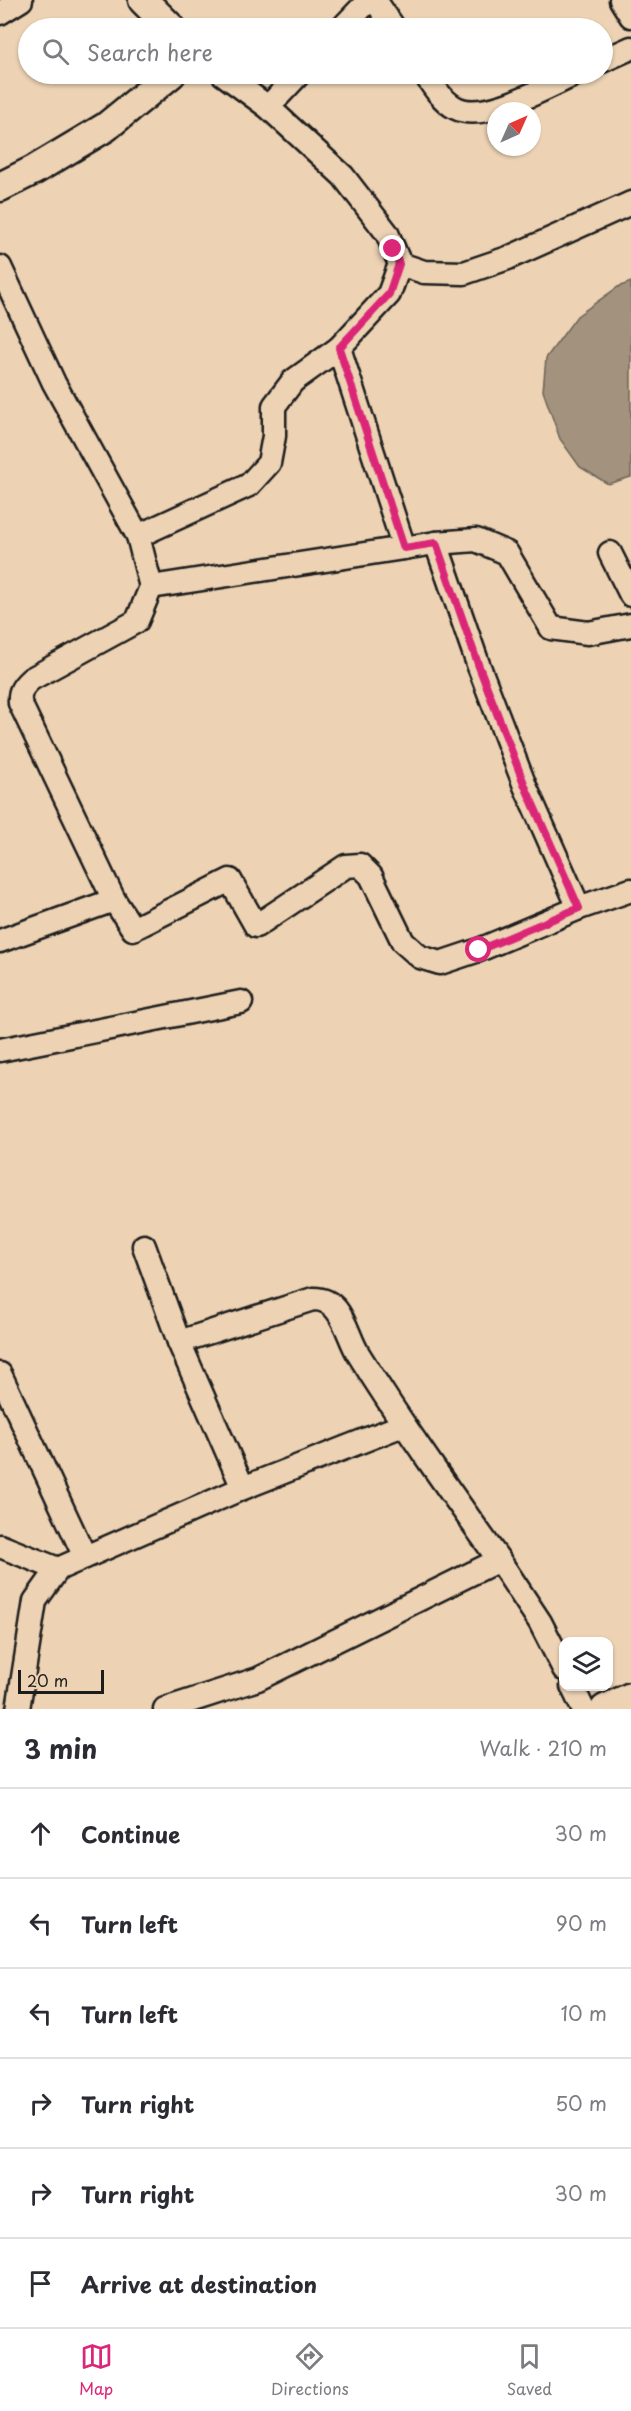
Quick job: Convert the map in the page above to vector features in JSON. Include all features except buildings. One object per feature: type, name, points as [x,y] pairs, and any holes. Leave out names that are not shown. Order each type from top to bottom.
[{"type":"street","points":[[0,13],[21,0]]},
{"type":"street","points":[[143,0],[161,18]]},
{"type":"street","points":[[352,18],[369,0]]},
{"type":"street","points":[[375,0],[387,18]]},
{"type":"street","points":[[621,0],[631,16]]},
{"type":"street","points":[[613,56],[631,48]]},
{"type":"street","points":[[0,187],[34,170],[106,127],[159,84]]},
{"type":"street","points":[[138,536],[249,485],[269,463],[274,436],[274,406],[293,381],[339,348],[389,294],[399,264],[387,233],[343,176],[268,107],[237,84]]},
{"type":"street","points":[[268,107],[290,84]]},
{"type":"street","points":[[431,84],[456,109],[479,111],[502,107],[554,84]]},
{"type":"street","points":[[399,264],[424,272],[464,273],[508,258],[631,203]]},
{"type":"street","points":[[0,267],[54,383],[138,536],[151,587],[136,621],[0,698]]},
{"type":"street","points":[[339,348],[404,548]]},
{"type":"street","points":[[151,587],[436,543],[476,540],[507,554],[551,628],[588,633],[631,626]]},
{"type":"street","points":[[436,543],[478,664],[525,786],[579,908]]},
{"type":"street","points":[[610,552],[631,595]]},
{"type":"street","points":[[22,687],[19,695],[20,703],[114,900],[132,929],[230,880],[256,926],[346,866],[360,865],[371,876],[403,942],[420,957],[440,963],[631,890]]},
{"type":"street","points":[[0,941],[114,900]]},
{"type":"street","points":[[0,1050],[241,1002]]},
{"type":"street","points":[[144,1246],[179,1342],[243,1488]]},
{"type":"street","points":[[179,1342],[313,1299],[321,1299],[339,1312],[357,1352],[403,1425],[499,1560],[540,1622],[559,1658]]},
{"type":"street","points":[[0,1374],[85,1557]]},
{"type":"street","points":[[18,1709],[35,1601],[58,1569],[243,1488],[403,1425]]},
{"type":"street","points":[[0,1546],[58,1569]]},
{"type":"street","points":[[165,1709],[258,1678],[499,1560]]},
{"type":"street","points":[[575,1691],[584,1709]]},
{"type":"street","points":[[605,1709],[631,1696]]},
{"type":"shaded area","points":[[631,282],[631,477],[608,484],[580,467],[560,439],[543,391],[546,358],[577,316],[618,287]]},
{"type":"route","points":[[393,249],[399,264],[389,294],[339,348],[404,548],[436,543],[478,664],[525,786],[579,908],[479,950]]}]
